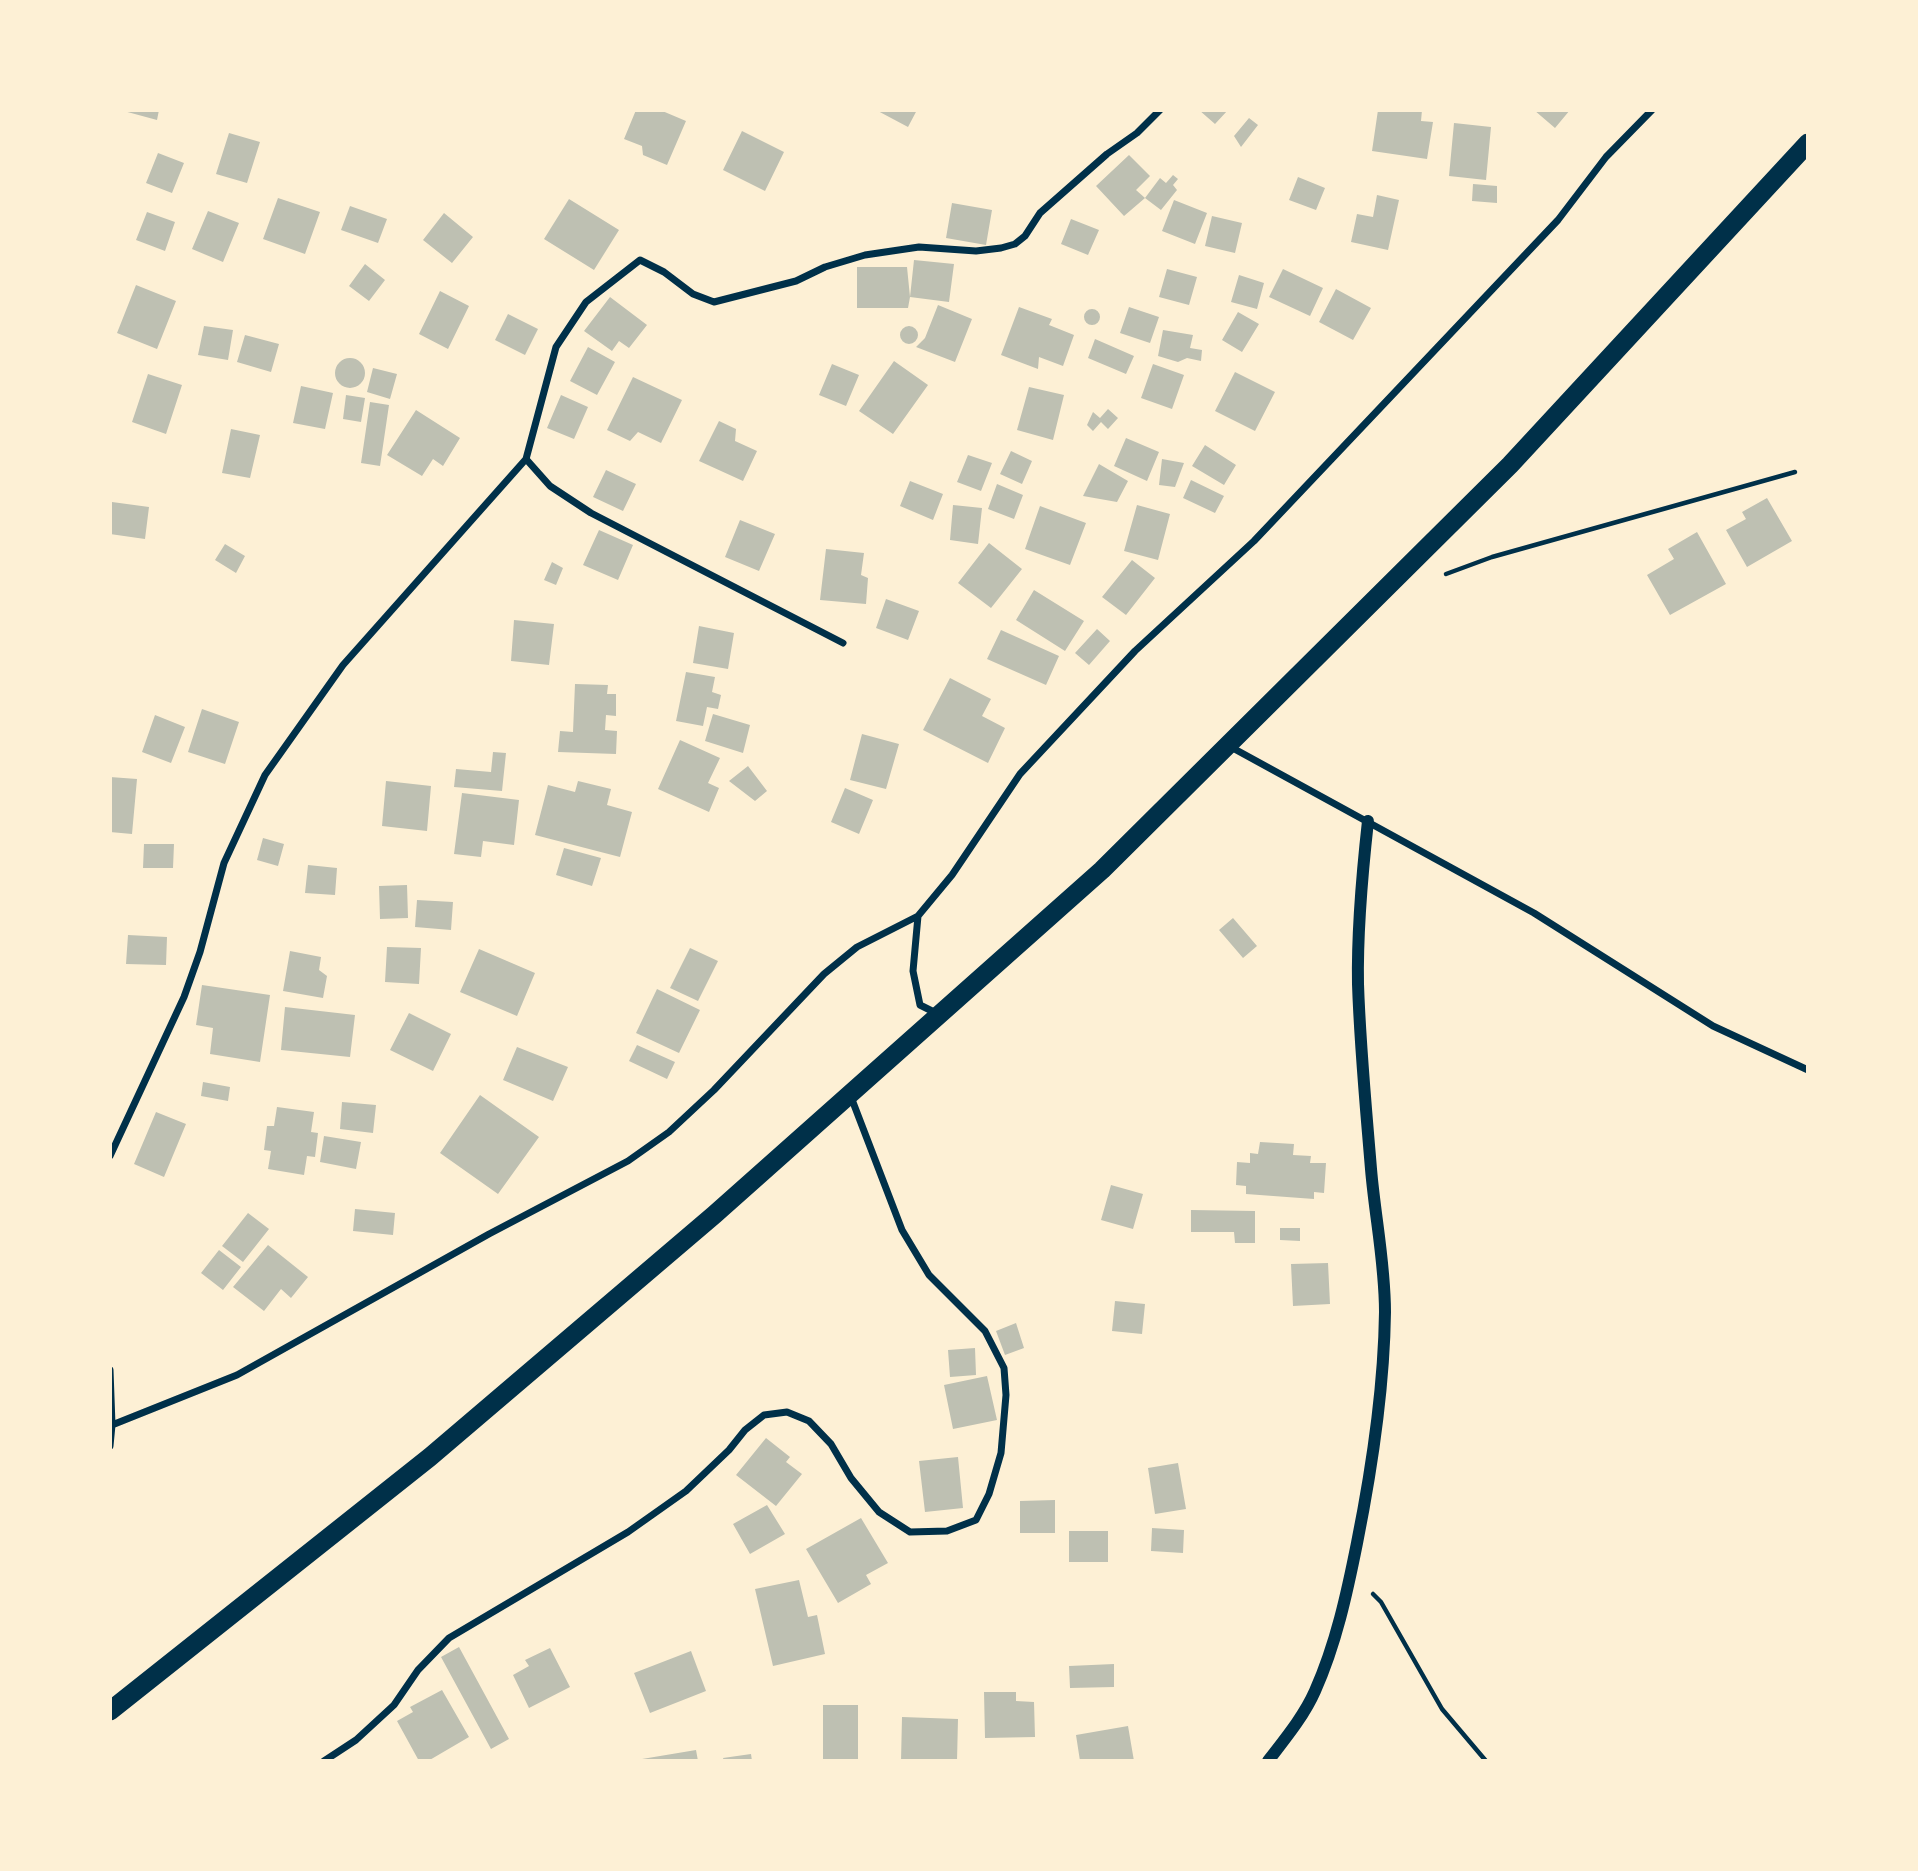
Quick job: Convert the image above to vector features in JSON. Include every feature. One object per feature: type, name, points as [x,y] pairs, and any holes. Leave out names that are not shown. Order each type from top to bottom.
[{"type":"highway","points":[[110,1711],[430,1457],[714,1215],[1102,870],[1510,464],[1808,143]]},
{"type":"street","points":[[110,1156],[184,997],[200,952],[224,863],[265,775],[343,665],[526,459],[556,347],[586,302],[640,260],[664,272],[693,294],[714,302],[796,281],[825,267],[865,255],[919,247],[976,251],[1015,244],[1025,236],[1040,214],[1107,154],[1137,133],[1160,110]]},
{"type":"street","points":[[112,1426],[237,1375],[489,1234],[628,1161],[669,1132],[715,1090],[824,974],[857,947],[918,916],[952,875],[1029,765],[1135,651],[1254,541],[1558,220],[1606,157],[1652,110]]},
{"type":"street","points":[[526,459],[550,486],[591,513],[843,643]]},
{"type":"street","points":[[1228,745],[1291,782],[1368,821],[1534,913],[1713,1026],[1808,1070]]},
{"type":"street","points":[[1268,1761],[1315,1693],[1340,1621],[1367,1490],[1378,1402],[1385,1312],[1382,1245],[1372,1177],[1360,1045],[1358,982],[1361,884],[1368,821]]},
{"type":"street","points":[[918,916],[913,971],[920,1005],[938,1015]]},
{"type":"street","points":[[324,1761],[356,1740],[394,1705],[418,1670],[449,1638],[628,1532],[677,1498],[729,1450],[745,1430],[764,1415],[787,1412],[809,1421],[831,1444],[851,1478],[879,1513],[910,1532],[947,1531],[976,1520],[989,1494],[1001,1453],[1006,1395],[1004,1368],[985,1331],[929,1275],[902,1230],[850,1094]]},
{"type":"street","points":[[110,1370],[110,1446]]},
{"type":"path","points":[[1439,576],[1492,557],[1795,472]]},
{"type":"path","points":[[1352,1567],[1381,1602],[1442,1709],[1486,1761]]},
{"type":"building","points":[[120,110],[159,110],[157,120]]},
{"type":"building","points":[[636,110],[660,110],[686,121],[667,165],[643,155],[642,146],[624,139]]},
{"type":"building","points":[[876,110],[917,110],[908,127]]},
{"type":"building","points":[[1199,110],[1228,110],[1215,124]]},
{"type":"building","points":[[1378,110],[1422,110],[1421,121],[1433,122],[1427,159],[1372,151]]},
{"type":"building","points":[[1534,110],[1570,110],[1555,128]]},
{"type":"building","points":[[1249,118],[1258,125],[1241,147],[1234,136]]},
{"type":"building","points":[[1454,123],[1491,127],[1486,180],[1449,176]]},
{"type":"building","points":[[742,131],[784,152],[765,191],[723,170]]},
{"type":"building","points":[[229,133],[260,142],[247,183],[216,174]]},
{"type":"building","points":[[158,153],[184,163],[172,193],[146,183]]},
{"type":"building","points":[[1129,155],[1150,176],[1136,190],[1145,198],[1124,216],[1096,186]]},
{"type":"building","points":[[1173,175],[1178,179],[1173,185],[1177,190],[1161,210],[1145,198],[1160,178],[1166,183]]},
{"type":"building","points":[[1298,177],[1325,188],[1316,210],[1289,200]]},
{"type":"building","points":[[1473,184],[1497,186],[1497,203],[1472,201]]},
{"type":"building","points":[[1377,195],[1399,200],[1388,250],[1351,242],[1357,214],[1373,217]]},
{"type":"building","points":[[278,198],[320,212],[305,254],[263,239]]},
{"type":"building","points":[[569,199],[619,230],[594,270],[544,239]]},
{"type":"building","points":[[1174,200],[1207,213],[1195,244],[1162,231]]},
{"type":"building","points":[[952,203],[992,210],[986,245],[946,238]]},
{"type":"building","points":[[350,206],[387,219],[378,243],[341,230]]},
{"type":"building","points":[[208,211],[239,223],[223,262],[192,249]]},
{"type":"building","points":[[147,212],[175,222],[165,251],[136,240]]},
{"type":"building","points":[[444,213],[473,237],[452,263],[423,240]]},
{"type":"building","points":[[1212,216],[1242,223],[1235,253],[1205,246]]},
{"type":"building","points":[[1071,219],[1099,230],[1088,255],[1061,244]]},
{"type":"building","points":[[914,260],[954,264],[949,302],[910,297]]},
{"type":"building","points":[[365,264],[385,280],[369,301],[349,286]]},
{"type":"building","points":[[857,267],[907,267],[910,297],[908,308],[857,308]]},
{"type":"building","points":[[1167,269],[1197,277],[1189,305],[1159,297]]},
{"type":"building","points":[[1283,269],[1323,288],[1310,316],[1269,297]]},
{"type":"building","points":[[1239,275],[1264,283],[1257,309],[1231,302]]},
{"type":"building","points":[[136,285],[176,301],[157,349],[117,333]]},
{"type":"building","points":[[1336,289],[1371,308],[1353,340],[1319,322]]},
{"type":"building","points":[[440,291],[469,306],[448,349],[419,334]]},
{"type":"building","points":[[610,297],[647,325],[629,348],[619,341],[612,351],[584,331]]},
{"type":"building","points":[[938,305],[972,319],[955,362],[916,347],[925,338]]},
{"type":"building","points":[[1019,307],[1052,319],[1049,325],[1074,335],[1063,366],[1039,357],[1038,369],[1001,355]]},
{"type":"building","points":[[1129,307],[1159,317],[1150,343],[1120,333]]},
{"type":"building","points":[[1089,309],[1095,309],[1100,317],[1098,323],[1089,325],[1084,320],[1084,314]]},
{"type":"building","points":[[1238,312],[1259,324],[1242,352],[1222,340]]},
{"type":"building","points":[[508,314],[538,329],[525,355],[495,340]]},
{"type":"building","points":[[204,326],[233,330],[228,360],[198,355]]},
{"type":"building","points":[[905,326],[913,326],[918,335],[916,342],[905,344],[900,339],[900,331]]},
{"type":"building","points":[[1163,330],[1193,335],[1190,348],[1202,350],[1201,361],[1187,358],[1178,362],[1158,356]]},
{"type":"building","points":[[245,335],[279,344],[271,372],[237,362]]},
{"type":"building","points":[[1095,339],[1134,356],[1126,374],[1088,358]]},
{"type":"building","points":[[588,347],[615,362],[597,395],[570,381]]},
{"type":"building","points":[[350,358],[356,359],[364,367],[364,379],[356,387],[350,388],[344,387],[336,379],[335,373],[336,367],[344,359]]},
{"type":"building","points":[[894,361],[928,385],[893,434],[859,411]]},
{"type":"building","points":[[832,364],[859,375],[846,406],[819,395]]},
{"type":"building","points":[[1153,364],[1184,375],[1172,409],[1141,398]]},
{"type":"building","points":[[373,368],[397,374],[390,399],[367,392]]},
{"type":"building","points":[[1235,372],[1275,392],[1255,431],[1215,411]]},
{"type":"building","points":[[148,374],[182,385],[166,434],[132,422]]},
{"type":"building","points":[[633,377],[682,400],[661,443],[638,432],[630,441],[607,430]]},
{"type":"building","points":[[301,386],[333,393],[325,429],[293,423]]},
{"type":"building","points":[[1029,387],[1064,395],[1053,440],[1017,430]]},
{"type":"building","points":[[346,395],[365,398],[361,422],[343,419]]},
{"type":"building","points":[[561,395],[588,407],[574,439],[547,428]]},
{"type":"building","points":[[370,402],[389,405],[380,466],[361,463]]},
{"type":"building","points":[[1108,409],[1118,418],[1108,429],[1101,422],[1093,431],[1087,425],[1093,412],[1100,418]]},
{"type":"building","points":[[416,410],[460,438],[443,466],[433,459],[422,476],[387,455]]},
{"type":"building","points":[[719,421],[736,429],[735,441],[757,451],[743,481],[699,461]]},
{"type":"building","points":[[231,429],[260,435],[250,478],[222,473]]},
{"type":"building","points":[[1126,438],[1159,452],[1147,481],[1114,466]]},
{"type":"building","points":[[1205,445],[1236,465],[1224,485],[1192,466]]},
{"type":"building","points":[[1011,451],[1032,461],[1022,484],[1000,474]]},
{"type":"building","points":[[968,455],[992,463],[981,491],[957,482]]},
{"type":"building","points":[[1162,459],[1184,463],[1175,487],[1159,485]]},
{"type":"building","points":[[1099,464],[1128,481],[1117,502],[1083,496]]},
{"type":"building","points":[[606,470],[636,484],[623,511],[593,497]]},
{"type":"building","points":[[1191,480],[1224,496],[1215,513],[1183,498]]},
{"type":"building","points":[[910,481],[943,494],[933,520],[900,506]]},
{"type":"building","points":[[997,484],[1023,495],[1014,519],[988,509]]},
{"type":"building","points":[[1767,498],[1792,541],[1747,567],[1726,530],[1746,519],[1742,512]]},
{"type":"building","points":[[112,502],[149,507],[145,539],[110,534]]},
{"type":"building","points":[[953,505],[982,508],[978,544],[950,540]]},
{"type":"building","points":[[1137,505],[1170,514],[1158,560],[1124,551]]},
{"type":"building","points":[[1040,506],[1086,523],[1070,565],[1025,549]]},
{"type":"building","points":[[740,520],[775,534],[759,571],[725,557]]},
{"type":"building","points":[[599,530],[633,545],[618,580],[583,565]]},
{"type":"building","points":[[1697,532],[1726,584],[1670,615],[1647,575],[1674,559],[1668,549]]},
{"type":"building","points":[[989,543],[1022,569],[991,608],[958,583]]},
{"type":"building","points":[[225,544],[245,556],[236,573],[215,560]]},
{"type":"building","points":[[826,549],[864,553],[861,575],[868,578],[866,604],[820,600]]},
{"type":"building","points":[[1132,560],[1155,578],[1126,615],[1102,597]]},
{"type":"building","points":[[552,562],[563,568],[556,585],[544,580]]},
{"type":"building","points":[[1034,590],[1084,621],[1065,651],[1016,620]]},
{"type":"building","points":[[886,599],[919,611],[908,640],[876,628]]},
{"type":"building","points":[[514,620],[554,624],[549,665],[511,661]]},
{"type":"building","points":[[699,626],[734,633],[728,669],[693,663]]},
{"type":"building","points":[[1097,629],[1110,641],[1089,665],[1075,653]]},
{"type":"building","points":[[1001,630],[1059,656],[1046,685],[987,659]]},
{"type":"building","points":[[686,672],[715,677],[712,692],[721,695],[718,709],[707,707],[703,726],[676,721]]},
{"type":"building","points":[[950,678],[991,699],[982,716],[1005,728],[988,763],[923,730]]},
{"type":"building","points":[[575,684],[608,685],[607,694],[616,694],[616,716],[606,715],[605,730],[617,731],[616,754],[558,752],[560,731],[573,732]]},
{"type":"building","points":[[202,709],[239,722],[225,764],[188,752]]},
{"type":"building","points":[[713,714],[750,725],[743,753],[705,741]]},
{"type":"building","points":[[155,715],[185,727],[171,763],[142,752]]},
{"type":"building","points":[[862,734],[899,744],[886,789],[850,780]]},
{"type":"building","points":[[680,740],[720,758],[708,783],[719,788],[709,812],[658,789]]},
{"type":"building","points":[[493,752],[506,753],[502,791],[454,787],[456,769],[491,772]]},
{"type":"building","points":[[748,766],[767,791],[755,801],[729,781]]},
{"type":"building","points":[[110,777],[137,779],[132,834],[110,832]]},
{"type":"building","points":[[386,781],[431,786],[427,831],[382,826]]},
{"type":"building","points":[[578,781],[611,789],[607,805],[632,812],[620,857],[535,835],[548,785],[575,792]]},
{"type":"building","points":[[845,788],[873,800],[859,834],[831,822]]},
{"type":"building","points":[[462,793],[519,800],[514,845],[483,841],[481,857],[454,854]]},
{"type":"building","points":[[263,838],[284,844],[278,866],[257,860]]},
{"type":"building","points":[[144,844],[174,844],[173,868],[143,868]]},
{"type":"building","points":[[564,848],[601,858],[592,886],[556,875]]},
{"type":"building","points":[[308,865],[337,868],[335,895],[305,893]]},
{"type":"building","points":[[407,885],[408,918],[380,919],[379,886]]},
{"type":"building","points":[[417,900],[453,902],[451,930],[415,927]]},
{"type":"building","points":[[1233,918],[1257,946],[1243,958],[1219,930]]},
{"type":"building","points":[[128,935],[167,937],[166,965],[126,964]]},
{"type":"building","points":[[387,947],[421,948],[419,984],[385,982]]},
{"type":"building","points":[[690,948],[718,961],[698,1001],[670,988]]},
{"type":"building","points":[[479,949],[535,973],[517,1016],[460,992]]},
{"type":"building","points":[[290,951],[321,957],[319,970],[327,976],[323,998],[283,991]]},
{"type":"building","points":[[202,985],[270,995],[260,1062],[210,1054],[213,1028],[196,1025]]},
{"type":"building","points":[[657,989],[700,1010],[679,1053],[636,1033]]},
{"type":"building","points":[[285,1007],[355,1015],[350,1057],[281,1050]]},
{"type":"building","points":[[409,1013],[451,1034],[433,1071],[390,1050]]},
{"type":"building","points":[[637,1045],[675,1062],[667,1079],[629,1061]]},
{"type":"building","points":[[517,1047],[568,1067],[553,1101],[503,1080]]},
{"type":"building","points":[[203,1082],[230,1087],[228,1101],[201,1096]]},
{"type":"building","points":[[480,1095],[539,1137],[498,1194],[440,1153]]},
{"type":"building","points":[[342,1102],[376,1105],[373,1133],[340,1129]]},
{"type":"building","points":[[277,1107],[314,1112],[311,1132],[318,1133],[315,1157],[307,1156],[304,1175],[268,1169],[271,1151],[264,1150],[267,1126],[274,1126]]},
{"type":"building","points":[[156,1112],[186,1124],[164,1177],[134,1164]]},
{"type":"building","points":[[324,1136],[361,1142],[356,1169],[320,1162]]},
{"type":"building","points":[[1260,1142],[1294,1144],[1293,1155],[1311,1156],[1310,1163],[1326,1163],[1324,1193],[1314,1192],[1314,1199],[1246,1194],[1246,1186],[1236,1185],[1237,1162],[1250,1163],[1250,1153],[1258,1154]]},
{"type":"building","points":[[1111,1185],[1143,1194],[1133,1229],[1101,1220]]},
{"type":"building","points":[[355,1209],[395,1213],[393,1235],[353,1231]]},
{"type":"building","points":[[1191,1210],[1255,1211],[1255,1243],[1235,1243],[1234,1232],[1191,1232]]},
{"type":"building","points":[[248,1213],[269,1229],[243,1262],[222,1246]]},
{"type":"building","points":[[1280,1228],[1300,1228],[1300,1241],[1280,1240]]},
{"type":"building","points":[[268,1245],[308,1277],[291,1298],[281,1289],[264,1311],[233,1287]]},
{"type":"building","points":[[219,1250],[241,1267],[223,1290],[201,1273]]},
{"type":"building","points":[[1328,1263],[1330,1304],[1293,1306],[1291,1264]]},
{"type":"building","points":[[1115,1301],[1145,1304],[1142,1334],[1112,1331]]},
{"type":"building","points":[[1016,1323],[1024,1348],[1005,1355],[996,1331]]},
{"type":"building","points":[[975,1348],[976,1375],[950,1377],[948,1350]]},
{"type":"building","points":[[987,1376],[997,1420],[953,1429],[944,1385]]},
{"type":"building","points":[[766,1438],[790,1457],[786,1462],[802,1474],[776,1506],[736,1475]]},
{"type":"building","points":[[958,1457],[963,1508],[925,1512],[919,1461]]},
{"type":"building","points":[[1178,1463],[1186,1509],[1155,1514],[1148,1468]]},
{"type":"building","points":[[1055,1500],[1055,1533],[1020,1533],[1020,1501]]},
{"type":"building","points":[[767,1505],[785,1534],[750,1554],[733,1524]]},
{"type":"building","points":[[861,1518],[888,1563],[866,1575],[871,1584],[838,1603],[806,1549]]},
{"type":"building","points":[[1152,1528],[1184,1530],[1183,1553],[1151,1551]]},
{"type":"building","points":[[1069,1531],[1108,1531],[1108,1562],[1069,1562]]},
{"type":"building","points":[[799,1580],[808,1617],[817,1615],[825,1654],[773,1666],[755,1589]]},
{"type":"building","points":[[459,1647],[509,1739],[491,1749],[441,1657]]},
{"type":"building","points":[[550,1648],[570,1687],[529,1708],[513,1675],[529,1666],[525,1660]]},
{"type":"building","points":[[691,1651],[706,1691],[650,1713],[634,1673]]},
{"type":"building","points":[[1114,1664],[1114,1687],[1070,1688],[1069,1666]]},
{"type":"building","points":[[442,1690],[469,1737],[428,1761],[419,1761],[397,1721],[413,1712],[410,1707]]},
{"type":"building","points":[[984,1692],[1016,1692],[1016,1701],[1034,1702],[1035,1737],[985,1738]]},
{"type":"building","points":[[823,1705],[858,1705],[858,1761],[823,1761]]},
{"type":"building","points":[[902,1717],[958,1719],[957,1761],[901,1761]]},
{"type":"building","points":[[1128,1726],[1134,1761],[1080,1761],[1076,1735]]},
{"type":"building","points":[[696,1750],[698,1761],[642,1761],[642,1759]]},
{"type":"building","points":[[751,1754],[752,1761],[724,1761],[723,1758]]}]
